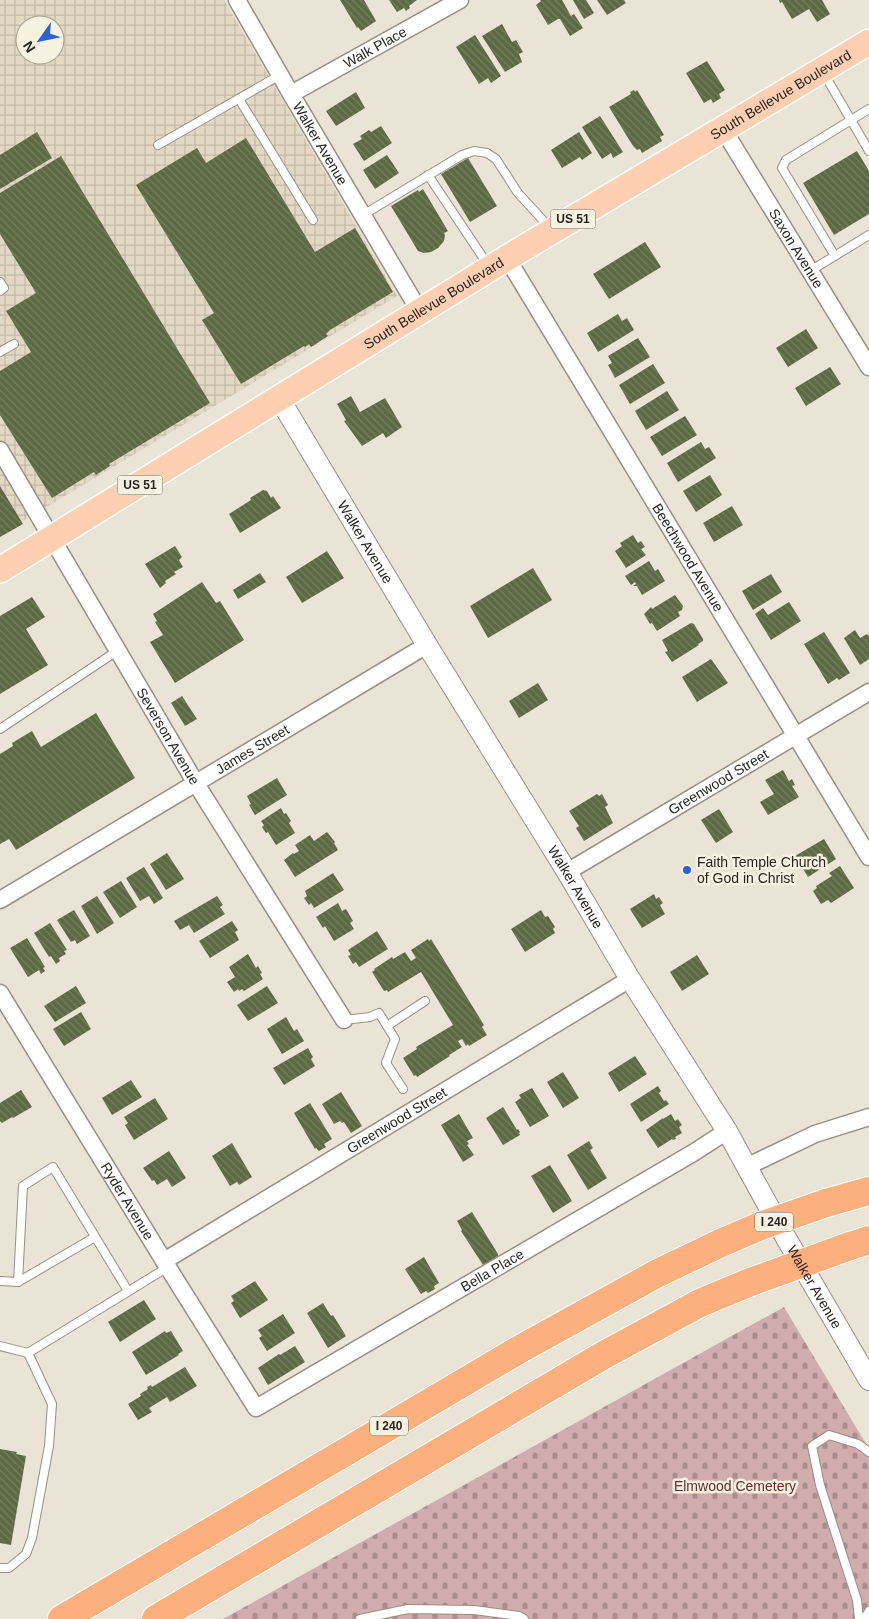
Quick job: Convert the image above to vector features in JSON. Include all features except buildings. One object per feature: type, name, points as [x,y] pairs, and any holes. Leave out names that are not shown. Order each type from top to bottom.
[{"type":"highway","name":"I 240","points":[[62,1619],[537,1339],[650,1277],[723,1242],[763,1226],[826,1203],[869,1191]]},
{"type":"highway","points":[[156,1619],[604,1355],[700,1304],[748,1283],[859,1243]]},
{"type":"main road","name":"South Bellevue Boulevard","points":[[0,570],[553,231],[869,42]]},
{"type":"street","name":"Walker Avenue","points":[[238,0],[291,94],[420,312]]},
{"type":"street","name":"Walk Place","points":[[291,94],[460,0]]},
{"type":"street","name":"Saxon Avenue","points":[[723,129],[869,367]]},
{"type":"street","name":"Beechwood Avenue","points":[[499,264],[795,735],[869,857]]},
{"type":"street","name":"Walker Avenue","points":[[279,398],[630,979],[727,1131],[869,1380]]},
{"type":"street","name":"Severson Avenue","points":[[0,450],[51,540],[195,782],[344,1020]]},
{"type":"street","name":"James Street","points":[[0,900],[427,645]]},
{"type":"street","name":"Greenwood Street","points":[[567,872],[869,692]]},
{"type":"street","name":"Greenwood Street","points":[[166,1264],[630,979]]},
{"type":"street","name":"Ryder Avenue","points":[[0,993],[256,1408]]},
{"type":"street","points":[[746,1167],[815,1134],[869,1117]]},
{"type":"street","name":"Bella Place","points":[[256,1408],[693,1153],[727,1131]]},
{"type":"lane","points":[[822,71],[869,151]]},
{"type":"lane","points":[[158,144],[280,75]]},
{"type":"lane","points":[[239,99],[313,220]]},
{"type":"lane","points":[[835,256],[782,168],[786,160],[869,109]]},
{"type":"lane","points":[[363,215],[462,155],[474,151],[487,154],[496,160],[518,193],[553,231]]},
{"type":"lane","points":[[428,175],[499,264]]},
{"type":"lane","points":[[810,272],[869,235]]},
{"type":"lane","points":[[0,282],[4,288],[0,291]]},
{"type":"lane","points":[[0,352],[14,344]]},
{"type":"lane","points":[[0,729],[117,651]]},
{"type":"lane","points":[[387,1026],[425,1001]]},
{"type":"lane","points":[[344,1020],[370,1018],[379,1013],[395,1039],[386,1063],[404,1089]]},
{"type":"lane","points":[[18,1282],[23,1186],[54,1167],[128,1291]]},
{"type":"lane","points":[[0,1281],[18,1282],[95,1237]]},
{"type":"lane","points":[[0,1346],[28,1353],[128,1291],[166,1264]]},
{"type":"lane","points":[[0,1568],[9,1568],[26,1554],[32,1538],[49,1446],[52,1404],[28,1353]]},
{"type":"lane","points":[[859,1619],[856,1600],[820,1485],[812,1446],[829,1434],[858,1444],[869,1452]]},
{"type":"lane","points":[[360,1619],[408,1609],[474,1610],[519,1616],[524,1619]]},
{"type":"lane","points":[[864,1619],[869,1612]]},
{"type":"shaded area","points":[[0,0],[224,0],[397,296],[0,535]]},
{"type":"green space","name":"Elmwood Cemetery","points":[[784,1307],[869,1449],[869,1619],[223,1619]]},
{"type":"place","name":"Faith Temple Church of God in Christ","points":[[687,870]]}]
